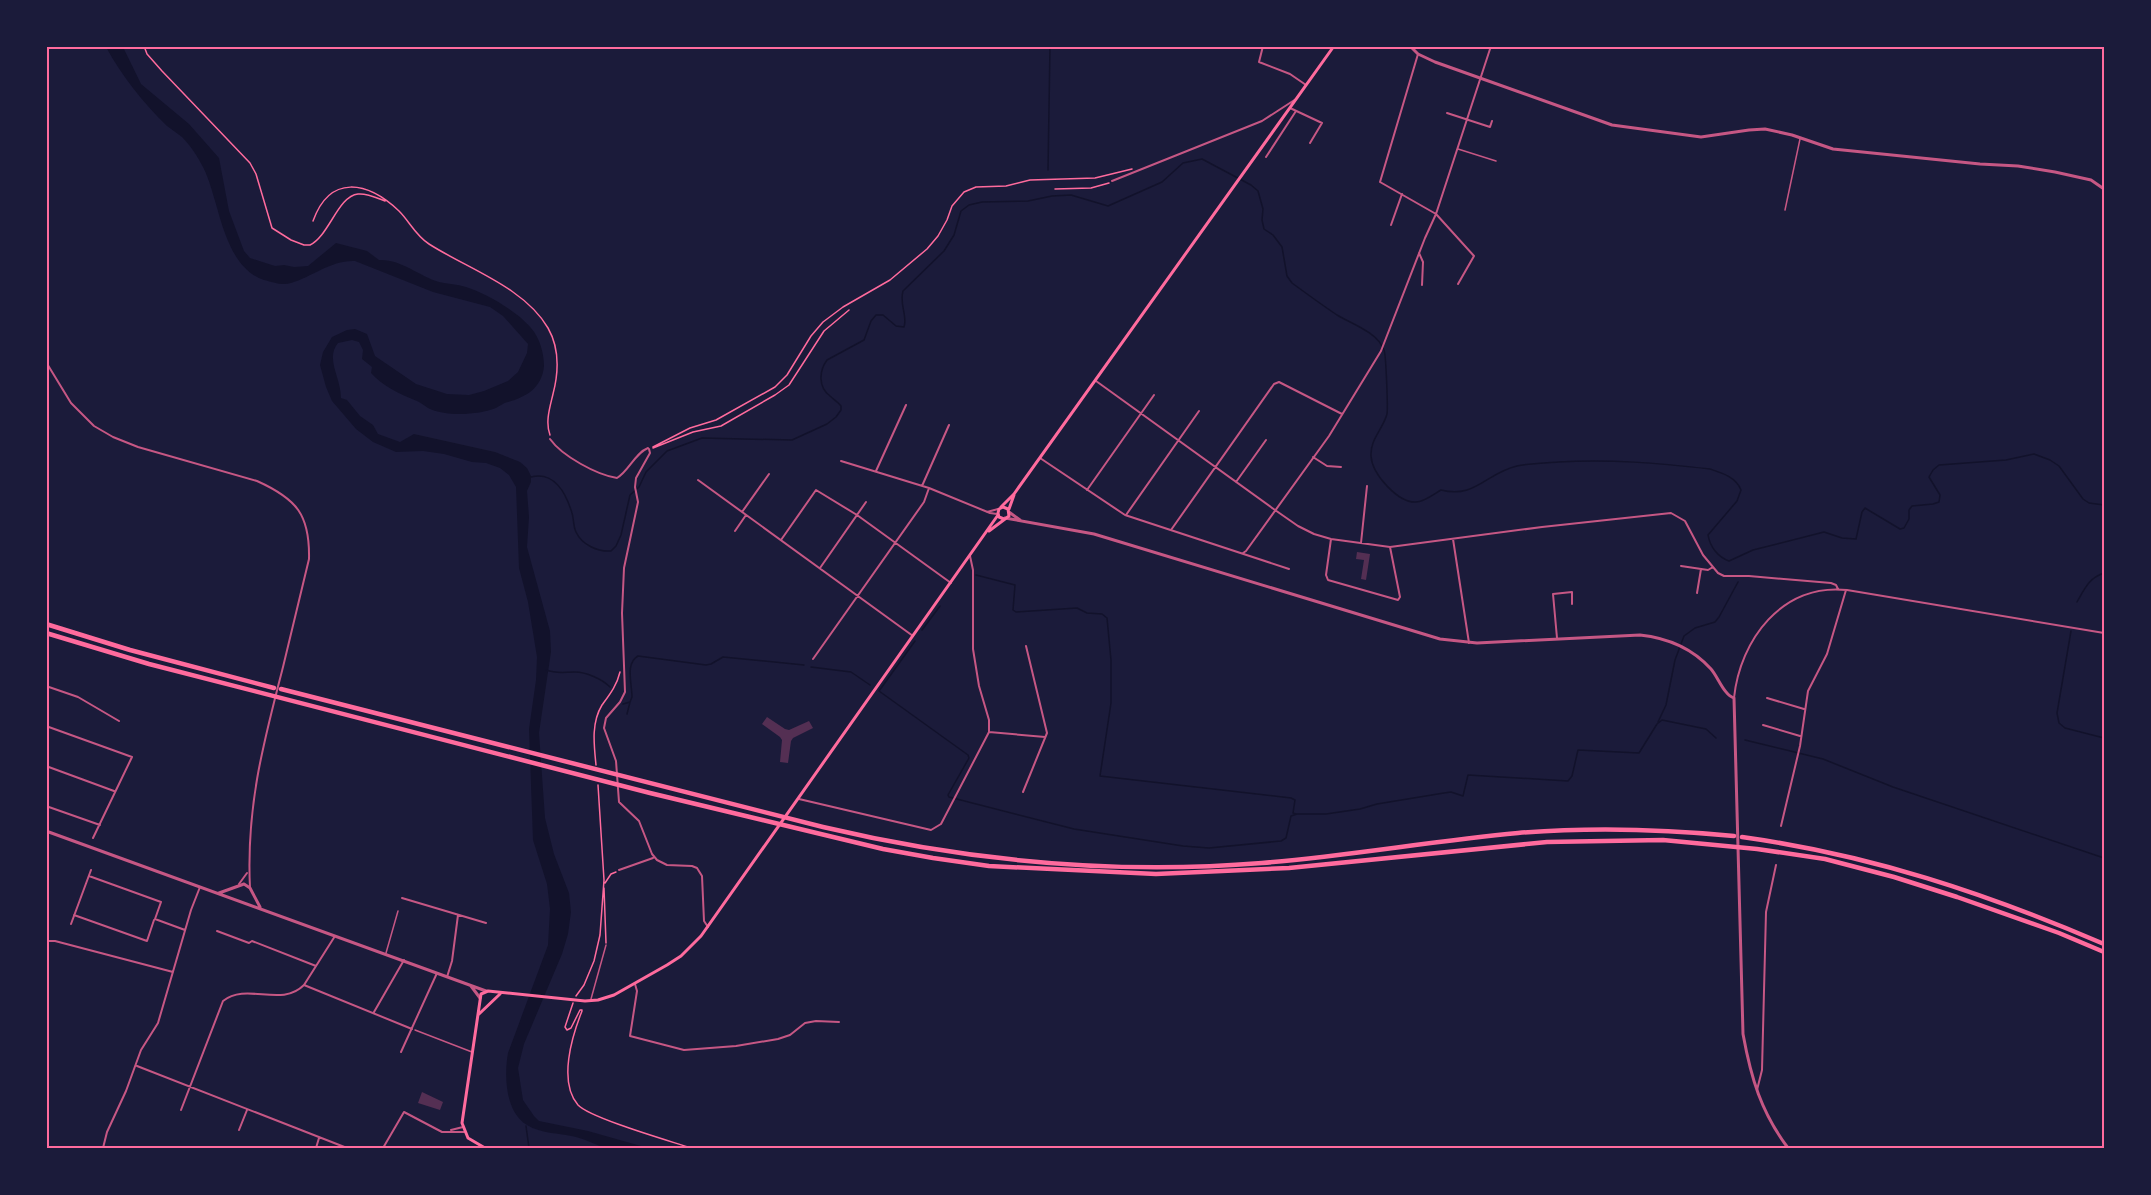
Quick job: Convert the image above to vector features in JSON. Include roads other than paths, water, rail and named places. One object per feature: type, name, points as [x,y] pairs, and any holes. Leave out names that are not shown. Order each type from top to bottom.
[{"type":"highway","points":[[46,624],[130,650],[274,687]]},
{"type":"highway","points":[[46,633],[149,664],[627,787],[884,849],[989,866],[1156,874],[1290,868],[1547,842],[1663,840],[1727,845],[1825,860],[1894,877],[1991,909],[2104,952]]},
{"type":"highway","points":[[281,689],[797,821],[890,842],[1034,862],[1119,867],[1261,863],[1482,837],[1578,830],[1666,831],[1734,836]]},
{"type":"highway","points":[[1742,837],[1813,848],[1896,868],[1994,900],[2104,944]]},
{"type":"main road","points":[[485,1149],[472,1142],[462,1126],[462,1113],[480,999],[483,993],[488,991],[587,1001],[614,994],[681,956],[694,944],[984,537],[1000,508],[1014,494],[1115,355],[1334,46]]},
{"type":"main road","points":[[984,537],[1009,516],[1014,494]]},
{"type":"main road","points":[[1000,508],[1006,507],[1009,511]]},
{"type":"main road","points":[[998,515],[1004,519]]},
{"type":"main road","points":[[488,991],[494,996],[494,1000]]},
{"type":"main road","points":[[478,1015],[502,993]]},
{"type":"main road","points":[[480,999],[485,1005],[489,1005]]},
{"type":"street","points":[[1263,46],[1258,62],[1290,74],[1306,86]]},
{"type":"street","points":[[1410,46],[1418,54],[1435,62],[1612,124],[1701,137],[1765,129],[1845,151],[2018,166],[2055,172],[2091,180],[2104,189]]},
{"type":"street","points":[[1243,553],[1313,457],[1381,351],[1436,214],[1491,46]]},
{"type":"street","points":[[1418,54],[1380,182],[1436,214],[1473,256],[1458,284]]},
{"type":"street","points":[[1113,181],[1262,121],[1298,97]]},
{"type":"street","points":[[1290,108],[1322,123],[1310,143]]},
{"type":"street","points":[[1266,157],[1296,111]]},
{"type":"street","points":[[1447,113],[1490,127],[1492,121]]},
{"type":"street","points":[[1391,225],[1402,194]]},
{"type":"street","points":[[1419,253],[1423,262],[1422,285]]},
{"type":"street","points":[[46,362],[71,403],[94,426],[138,447],[257,481],[278,491],[293,504],[303,519],[309,536],[309,559],[255,784],[249,828],[250,894],[242,902]]},
{"type":"street","points":[[1096,381],[1298,526],[1331,539],[1390,547],[1671,513],[1685,521],[1703,555],[1718,573],[1727,577],[1749,576],[1831,584],[1836,585],[1838,589]]},
{"type":"street","points":[[1171,530],[1274,384],[1279,382],[1342,414]]},
{"type":"street","points":[[1087,490],[1154,395]]},
{"type":"street","points":[[876,472],[906,405]]},
{"type":"street","points":[[1125,515],[1198,411]]},
{"type":"street","points":[[922,486],[948,425]]},
{"type":"street","points":[[550,439],[567,456],[606,476],[616,478],[623,474],[642,451],[649,449],[650,453],[638,471],[635,487],[638,502],[623,580],[622,631],[625,692],[620,702],[606,718],[604,728],[616,761],[619,802],[639,821],[654,857],[667,865],[692,866],[700,872],[704,921],[708,927]]},
{"type":"street","points":[[1236,482],[1266,440]]},
{"type":"street","points":[[1313,457],[1327,466],[1341,467]]},
{"type":"street","points":[[1040,458],[1125,515],[1289,568]]},
{"type":"street","points":[[841,461],[928,488],[998,515]]},
{"type":"street","points":[[742,512],[769,474]]},
{"type":"street","points":[[698,480],[913,636]]},
{"type":"street","points":[[1361,543],[1367,486]]},
{"type":"street","points":[[813,659],[924,502],[928,488]]},
{"type":"street","points":[[781,540],[816,490],[857,515],[951,583]]},
{"type":"street","points":[[820,568],[866,502]]},
{"type":"street","points":[[987,512],[1000,508]]},
{"type":"street","points":[[1009,511],[1021,521]]},
{"type":"street","points":[[735,531],[746,515]]},
{"type":"street","points":[[1004,519],[1094,534],[1440,639],[1469,643],[1640,635],[1655,637],[1691,652],[1711,669],[1728,695],[1734,698]]},
{"type":"street","points":[[1331,539],[1326,575],[1328,580],[1398,600],[1400,597],[1390,547]]},
{"type":"street","points":[[1454,539],[1469,643]]},
{"type":"street","points":[[799,799],[931,831],[941,824],[989,732],[989,720],[979,686],[974,649],[973,570],[970,556]]},
{"type":"street","points":[[1681,566],[1708,570],[1713,567]]},
{"type":"street","points":[[1697,593],[1701,569]]},
{"type":"street","points":[[1788,1149],[1761,1105],[1747,1059],[1743,1034],[1734,698],[1744,654],[1754,637],[1766,622],[1796,599],[1815,592],[1838,589],[2104,633]]},
{"type":"street","points":[[1781,826],[1798,752],[1808,691],[1827,654],[1846,590]]},
{"type":"street","points":[[1557,638],[1554,594],[1572,592],[1572,604]]},
{"type":"street","points":[[1023,792],[1046,732],[1026,646]]},
{"type":"street","points":[[46,686],[78,698],[119,721]]},
{"type":"street","points":[[1767,698],[1804,709]]},
{"type":"street","points":[[1763,725],[1801,736]]},
{"type":"street","points":[[46,726],[132,757],[93,838]]},
{"type":"street","points":[[989,732],[1045,737]]},
{"type":"street","points":[[46,766],[116,791]]},
{"type":"street","points":[[46,806],[100,825]]},
{"type":"street","points":[[46,831],[488,991]]},
{"type":"street","points":[[619,870],[654,857]]},
{"type":"street","points":[[1757,1090],[1762,1070],[1766,912],[1776,865]]},
{"type":"street","points":[[71,924],[91,870]]},
{"type":"street","points":[[217,893],[235,888],[245,879],[248,870]]},
{"type":"street","points":[[74,915],[147,941],[155,919],[161,902],[88,876]]},
{"type":"street","points":[[239,885],[246,885],[262,909]]},
{"type":"street","points":[[103,1149],[107,1132],[141,1050],[158,1023],[200,887]]},
{"type":"street","points":[[235,888],[234,896],[237,900]]},
{"type":"street","points":[[402,898],[486,923]]},
{"type":"street","points":[[447,977],[452,961],[458,915]]},
{"type":"street","points":[[155,919],[185,930]]},
{"type":"street","points":[[217,931],[249,943],[252,941],[316,966]]},
{"type":"street","points":[[181,1110],[223,1001],[240,993],[284,995],[293,993],[304,985],[335,936]]},
{"type":"street","points":[[46,941],[55,941],[173,972]]},
{"type":"street","points":[[373,1014],[404,960]]},
{"type":"street","points":[[401,1052],[414,1030],[437,973]]},
{"type":"street","points":[[634,983],[637,991],[630,1036],[684,1050],[736,1046],[778,1039],[790,1035],[805,1023],[839,1022]]},
{"type":"street","points":[[304,985],[414,1030]]},
{"type":"street","points":[[470,985],[480,999]]},
{"type":"street","points":[[136,1066],[347,1149]]},
{"type":"street","points":[[239,1130],[247,1110]]},
{"type":"street","points":[[382,1149],[402,1113],[442,1132],[462,1126]]},
{"type":"street","points":[[449,1131],[464,1132]]},
{"type":"street","points":[[316,1149],[320,1138]]},
{"type":"lane","points":[[1785,210],[1800,139]]},
{"type":"lane","points":[[1458,149],[1496,161]]},
{"type":"lane","points":[[386,954],[398,911]]},
{"type":"lane","points":[[587,1001],[606,945]]},
{"type":"lane","points":[[414,1030],[473,1052]]},
{"type":"waterway","points":[[1048,170],[1050,46]]},
{"type":"waterway","points":[[531,477],[546,477],[558,485],[569,505],[575,530],[582,541],[591,547],[611,551],[621,535],[630,495],[639,487],[646,472],[667,451],[702,438],[792,440],[827,424],[836,417],[841,406],[823,388],[821,379],[822,369],[827,360],[864,340],[871,321],[876,315],[883,315],[896,326],[904,327],[903,291],[944,251],[954,235],[961,211],[969,205],[1071,195],[1108,206],[1162,182],[1183,163],[1202,159],[1258,191],[1263,209],[1264,229],[1273,235],[1282,247],[1287,276],[1292,283],[1337,315],[1370,333],[1381,344],[1385,361],[1387,414],[1371,450],[1372,463],[1387,486],[1394,493],[1409,501],[1422,501],[1441,490],[1463,491],[1506,469],[1532,464],[1615,461],[1710,469],[1732,479],[1741,490],[1737,501],[1708,535],[1715,551],[1729,561],[1753,550],[1824,532],[1842,538],[1856,539],[1865,508],[1900,529],[1904,528],[1912,506],[1939,502],[1940,495],[1929,477],[1939,465],[2006,460],[2034,454],[2059,466],[2083,499],[2089,503],[2104,505]]},
{"type":"waterway","points":[[2077,602],[2091,581],[2104,573]]},
{"type":"waterway","points":[[976,575],[1015,585],[1013,610],[1016,612],[1077,608],[1087,613],[1102,614],[1107,618],[1111,660],[1111,703],[1100,776],[1291,798],[1295,800],[1293,813],[1296,814]]},
{"type":"waterway","points":[[1658,722],[1666,705],[1675,660],[1684,636],[1695,628],[1715,622],[1738,582]]},
{"type":"waterway","points":[[922,630],[940,606]]},
{"type":"waterway","points":[[2071,631],[2057,713],[2059,723],[2065,728],[2104,738]]},
{"type":"waterway","points":[[915,641],[879,691],[968,755],[969,758],[948,795],[949,797],[1074,829],[1183,846],[1209,848],[1281,841],[1286,838],[1291,816],[1297,814],[1326,814],[1451,792],[1463,796],[1468,775],[1568,781],[1572,776],[1578,750],[1639,753],[1657,724],[1662,720],[1706,729],[1716,738]]},
{"type":"waterway","points":[[623,704],[630,702],[632,697],[630,669],[634,659],[638,656],[706,665],[723,657],[804,665]]},
{"type":"waterway","points":[[811,667],[851,672],[870,685]]},
{"type":"waterway","points":[[546,670],[584,673],[610,687]]},
{"type":"waterway","points":[[627,714],[630,702]]},
{"type":"waterway","points":[[1745,740],[1823,759],[1893,787],[2104,858]]},
{"type":"waterway","points":[[526,1126],[529,1148]]}]
